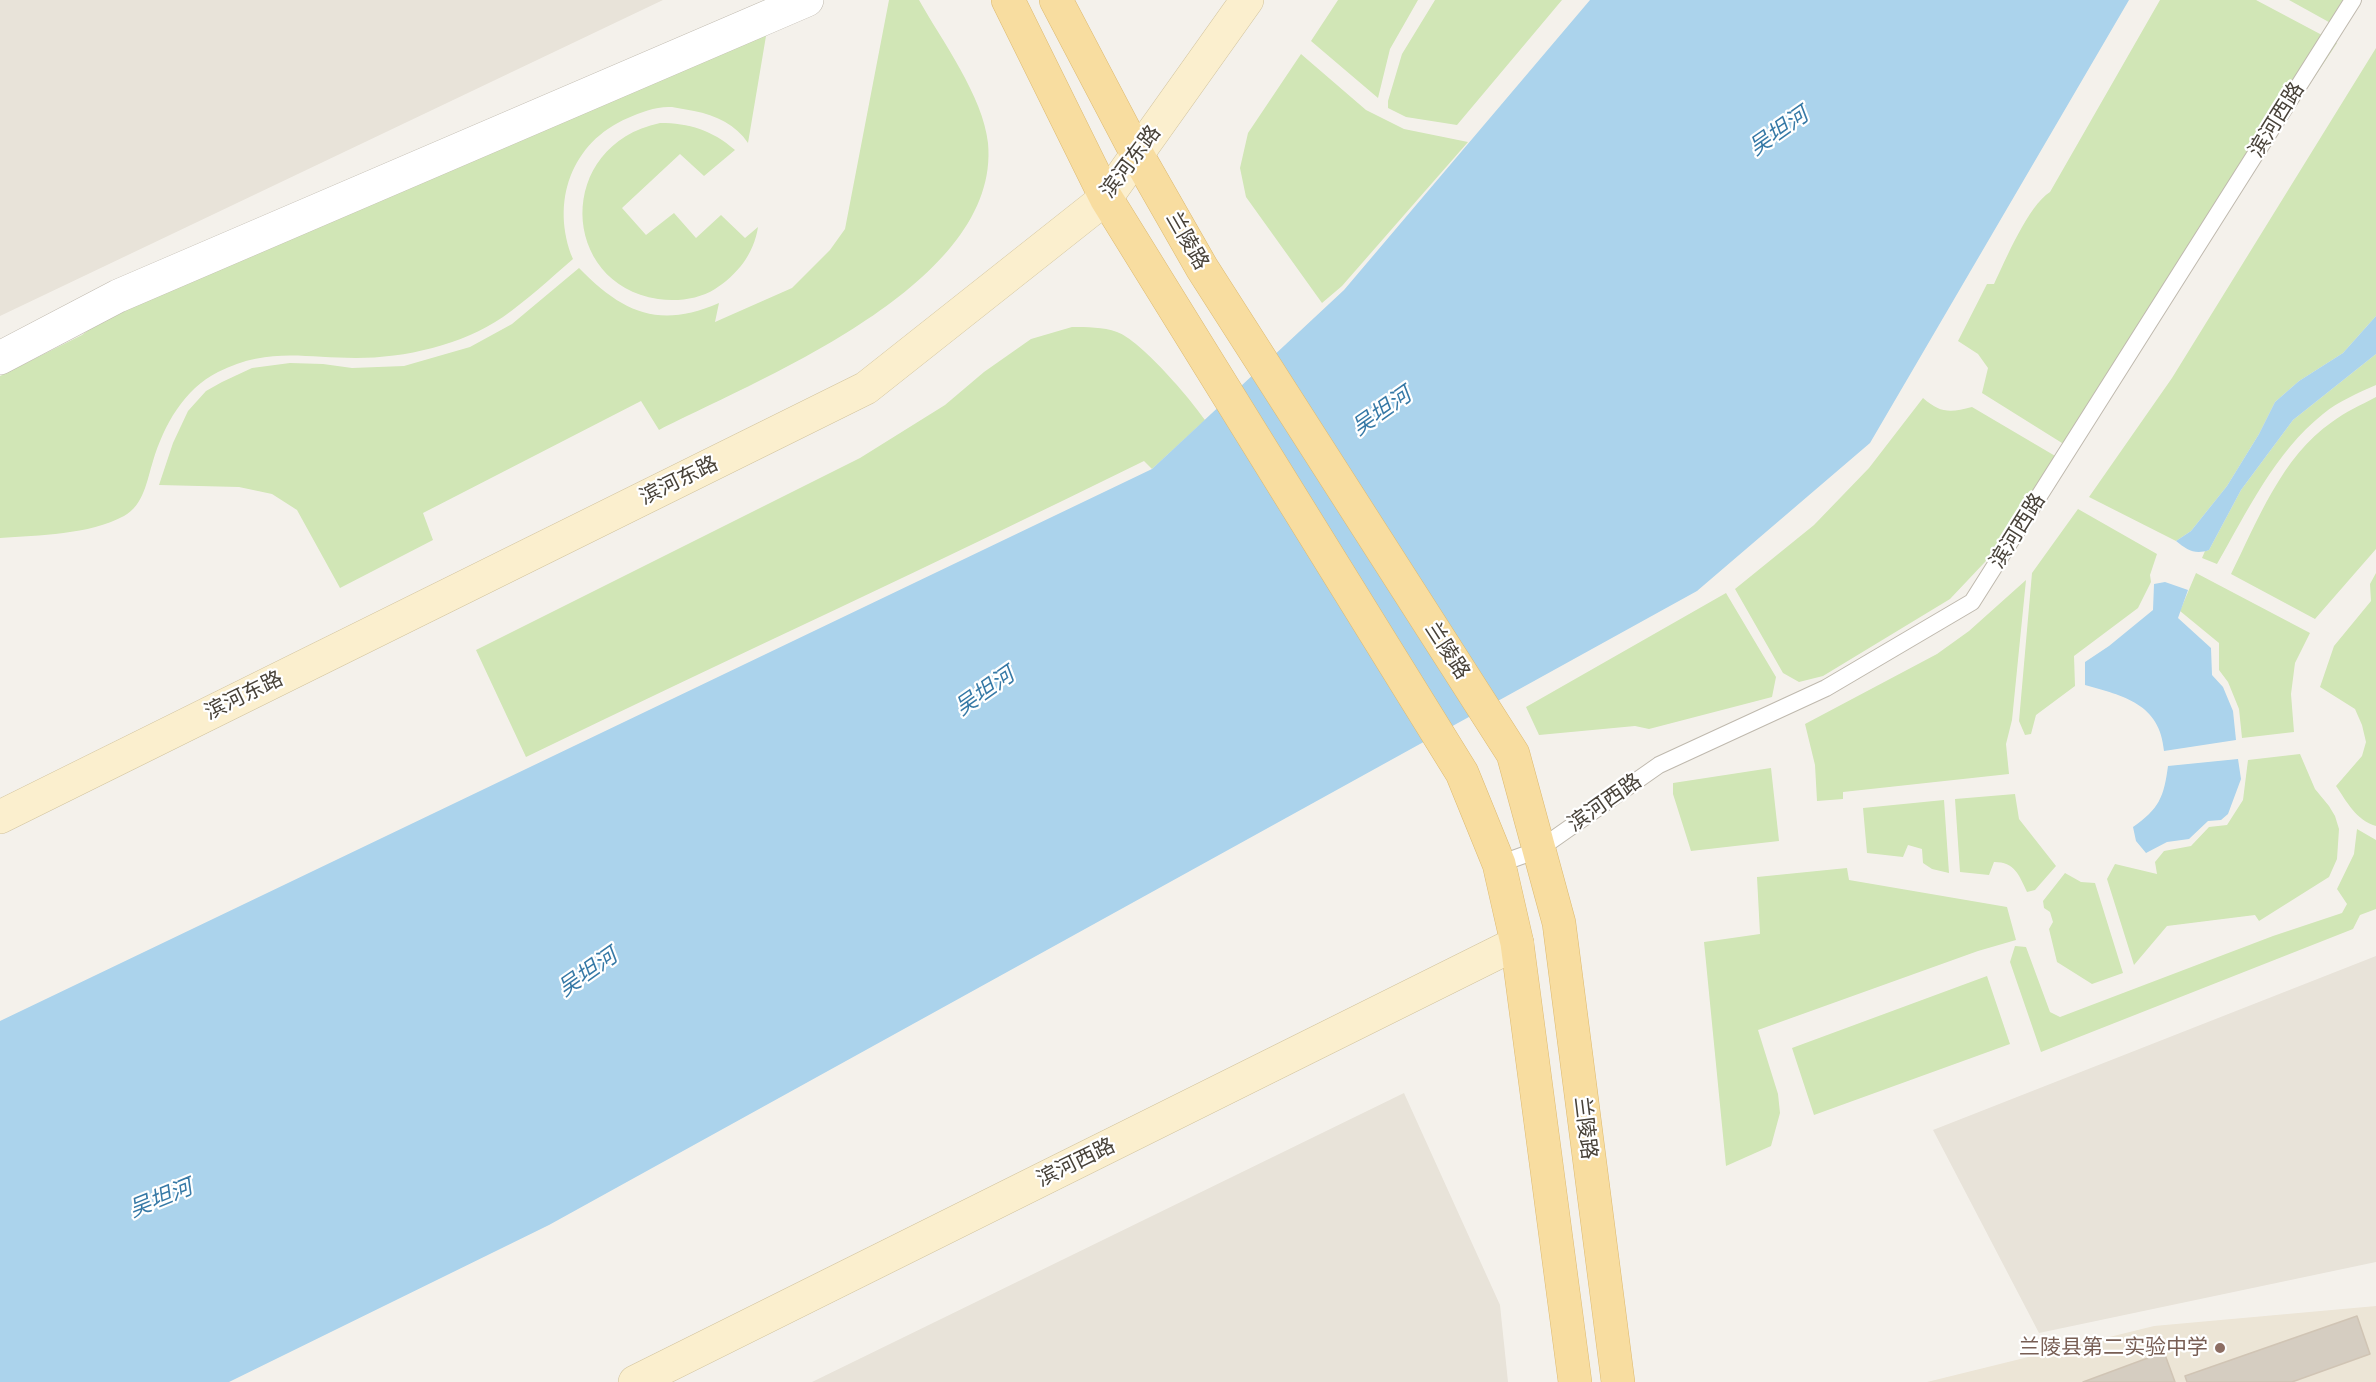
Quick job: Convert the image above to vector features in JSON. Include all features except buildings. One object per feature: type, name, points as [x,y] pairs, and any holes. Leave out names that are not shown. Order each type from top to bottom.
[{"type":"main road","name":"兰陵路","points":[[1008,0],[1106,198],[1462,773],[1498,864],[1517,943],[1575,1382]]},
{"type":"main road","name":"兰陵路","points":[[1056,0],[1138,156],[1202,268],[1513,754],[1558,924],[1618,1382]]},
{"type":"main road","name":"滨河东路","points":[[0,817],[866,388],[1106,198],[1247,0]]},
{"type":"main road","name":"滨河西路","points":[[635,1382],[1517,943]]},
{"type":"street","points":[[0,358],[118,296],[807,0]]},
{"type":"lane","name":"滨河西路","points":[[1498,864],[1538,850],[1659,765],[1826,688],[1972,602],[2353,0]]},
{"type":"shaded area","points":[[0,0],[663,0],[0,316]]},
{"type":"shaded area","points":[[2376,956],[2376,1262],[2039,1333],[1933,1130]]},
{"type":"shaded area","points":[[1404,1093],[1500,1305],[1508,1382],[812,1382]]},
{"type":"shaded area","name":"兰陵县第二实验中学","points":[[2376,1306],[2376,1382],[1927,1382],[2154,1326]]},
{"type":"green space","points":[[889,0],[919,0],[970,88],[985,125],[988,143],[982,194],[956,240],[917,282],[867,320],[811,354],[659,430],[641,401],[423,513],[433,540],[340,588],[297,510],[272,494],[239,487],[159,485],[173,443],[188,411],[206,391],[252,368],[290,363],[352,368],[404,366],[470,347],[512,324],[579,268],[611,296],[643,312],[678,315],[719,303],[715,322],[792,288],[830,250],[845,229]]},
{"type":"green space","points":[[1338,0],[1418,0],[1390,49],[1378,98],[1311,41]]},
{"type":"green space","points":[[1435,0],[1562,0],[1457,125],[1406,117],[1388,108],[1402,54]]},
{"type":"green space","points":[[2160,0],[2256,0],[2337,43],[2070,448],[1982,393],[1988,368],[1978,354],[1958,341],[1987,284],[1994,284],[2026,221],[2050,192]]},
{"type":"green space","points":[[2289,0],[2353,0],[2336,26]]},
{"type":"green space","points":[[758,36],[766,36],[748,143],[738,131],[718,118],[672,107],[661,107],[644,112],[608,129],[592,142],[579,158],[570,176],[565,196],[564,217],[566,238],[573,259],[503,317],[487,327],[451,342],[394,356],[356,358],[286,356],[254,359],[236,364],[206,379],[185,398],[177,409],[163,434],[144,491],[131,511],[110,522],[80,531],[0,538],[0,376],[82,335],[110,313]]},
{"type":"green space","points":[[2376,48],[2376,316],[2343,353],[2299,381],[2275,402],[2259,434],[2227,486],[2191,531],[2176,541],[2089,497],[2172,378]]},
{"type":"green space","points":[[1301,54],[1366,110],[1404,129],[1468,142],[1342,286],[1322,303],[1246,197],[1240,168],[1248,133]]},
{"type":"green space","points":[[660,123],[681,124],[700,129],[718,137],[735,150],[704,176],[680,154],[622,208],[646,235],[674,213],[696,238],[721,215],[745,238],[758,227],[753,246],[737,270],[715,289],[688,299],[658,299],[625,288],[602,268],[587,243],[582,214],[587,184],[601,158],[626,136]]},
{"type":"green space","points":[[1072,327],[1106,329],[1127,337],[1164,371],[1205,420],[1152,469],[1144,461],[526,757],[476,650],[860,458],[945,405],[984,372],[1031,339]]},
{"type":"green space","points":[[2376,354],[2376,385],[2336,405],[2306,429],[2276,464],[2217,564],[2202,558],[2205,551],[2209,550],[2241,490],[2293,420]]},
{"type":"green space","points":[[2376,397],[2376,549],[2315,619],[2231,574],[2272,491],[2299,453],[2314,436],[2332,422]]},
{"type":"green space","points":[[1923,398],[1940,409],[1957,410],[1972,407],[2062,460],[2002,544],[1950,599],[1823,676],[1799,682],[1783,673],[1735,589],[1814,525],[1869,468]]},
{"type":"green space","points":[[2078,509],[2157,554],[2150,575],[2151,582],[2138,608],[2074,656],[2075,686],[2036,715],[2031,734],[2025,735],[2019,721],[2032,573]]},
{"type":"green space","points":[[2196,573],[2310,633],[2295,663],[2291,694],[2294,732],[2242,738],[2239,709],[2228,682],[2219,670],[2219,643],[2180,611]]},
{"type":"green space","points":[[2376,573],[2376,826],[2357,815],[2336,786],[2362,756],[2366,742],[2362,725],[2355,709],[2320,687],[2334,646],[2371,601],[2370,584]]},
{"type":"green space","points":[[2026,580],[2012,720],[2006,744],[2009,774],[1843,792],[1843,799],[1817,801],[1815,765],[1805,724],[1937,654],[1969,631]]},
{"type":"green space","points":[[1726,593],[1776,677],[1772,697],[1649,729],[1635,726],[1539,735],[1526,707]]},
{"type":"green space","points":[[2300,754],[2315,789],[2335,816],[2339,829],[2337,859],[2329,877],[2259,921],[2255,915],[2167,926],[2134,965],[2107,879],[2115,864],[2157,874],[2155,862],[2164,851],[2191,846],[2209,827],[2227,825],[2243,800],[2248,760]]},
{"type":"green space","points":[[1771,768],[1779,841],[1691,851],[1673,794],[1673,783]]},
{"type":"green space","points":[[2015,794],[2019,819],[2056,866],[2035,890],[2027,892],[2019,875],[2007,864],[1994,862],[1989,875],[1960,872],[1955,799]]},
{"type":"green space","points":[[1944,800],[1949,873],[1932,869],[1923,863],[1922,849],[1908,845],[1903,857],[1867,853],[1863,808]]},
{"type":"green space","points":[[2357,829],[2376,840],[2376,909],[2360,915],[2353,929],[2041,1052],[2010,962],[2015,946],[2026,947],[2050,1012],[2060,1017],[2273,936],[2342,913],[2347,904],[2337,889],[2354,854]]},
{"type":"green space","points":[[1847,868],[1849,880],[2007,907],[2016,940],[1978,951],[1758,1030],[1778,1094],[1780,1113],[1771,1146],[1726,1166],[1704,942],[1760,934],[1757,877]]},
{"type":"green space","points":[[2065,873],[2081,882],[2095,883],[2123,973],[2092,984],[2057,962],[2049,929],[2053,922],[2050,912],[2044,908],[2043,901]]},
{"type":"green space","points":[[1987,976],[2010,1044],[1814,1115],[1792,1048]]},
{"type":"water","name":"吴坦河","points":[[1590,0],[2129,0],[1870,443],[1697,591],[549,1225],[229,1382],[0,1382],[0,1021],[1152,469],[1344,290]]},
{"type":"water","points":[[2376,316],[2376,354],[2293,420],[2241,490],[2209,550],[2191,551],[2176,541],[2191,531],[2227,486],[2259,434],[2275,402],[2299,381],[2343,353]]},
{"type":"water","points":[[2165,582],[2188,590],[2178,618],[2211,648],[2212,675],[2223,687],[2233,711],[2236,740],[2164,751],[2161,735],[2147,712],[2126,698],[2085,685],[2085,662],[2109,646],[2153,610],[2154,584]]},
{"type":"water","points":[[2238,759],[2241,779],[2228,814],[2221,820],[2208,821],[2189,839],[2167,842],[2146,853],[2136,841],[2133,827],[2149,814],[2159,801],[2168,766]]},
{"type":"place","name":"兰陵县第二实验中学","points":[[2220,1348]]}]
